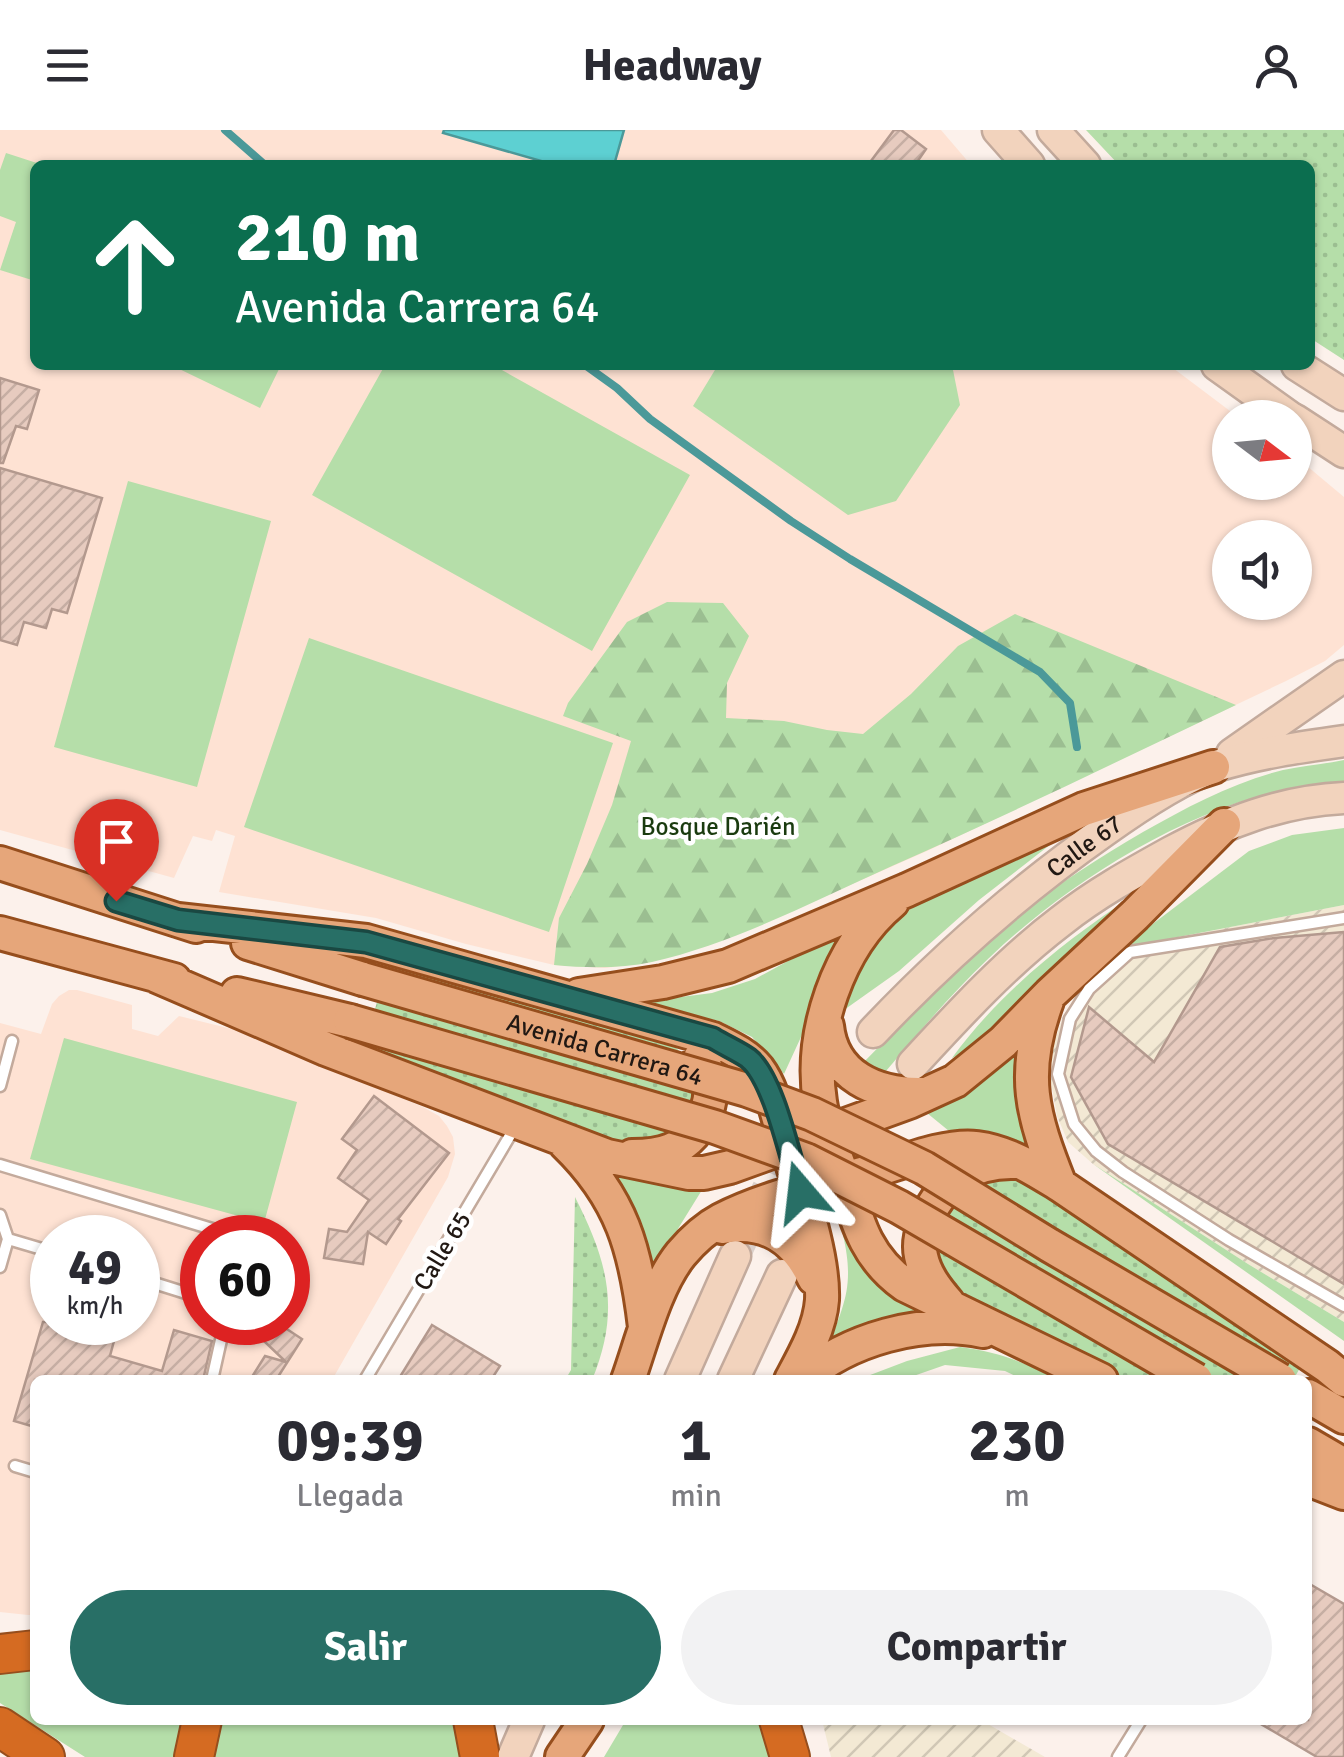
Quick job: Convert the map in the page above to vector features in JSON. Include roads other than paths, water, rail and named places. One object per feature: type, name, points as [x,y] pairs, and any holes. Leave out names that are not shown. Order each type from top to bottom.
[{"type":"highway","points":[[0,1654],[30,1651]]},
{"type":"highway","points":[[194,1757],[201,1725]]},
{"type":"highway","points":[[474,1725],[480,1757]]},
{"type":"highway","points":[[781,1725],[790,1757]]},
{"type":"highway","points":[[0,1727],[45,1757]]},
{"type":"main road","points":[[998,130],[1025,160]]},
{"type":"main road","points":[[1053,130],[1080,160]]},
{"type":"main road","points":[[1224,370],[1266,400]]},
{"type":"main road","points":[[1305,370],[1344,395]]},
{"type":"main road","points":[[1312,431],[1344,452]]},
{"type":"main road","points":[[564,998],[663,982],[728,966],[1084,809],[1213,767],[1344,676]]},
{"type":"main road","name":"Calle 67","points":[[873,1032],[957,948],[1017,896],[1159,794],[1213,767],[1270,753],[1344,742]]},
{"type":"main road","name":"Calle 67","points":[[913,1064],[1015,960],[1107,888],[1224,825],[1275,808],[1344,798]]},
{"type":"main road","points":[[157,976],[326,1050],[607,1156],[674,1171],[704,1173],[828,1132],[955,1081],[1136,915],[1224,825]]},
{"type":"main road","name":"Avenida Carrera 64","points":[[8,867],[362,979],[747,1090],[812,1114],[924,1168],[1272,1375]]},
{"type":"main road","points":[[907,890],[884,908],[851,949],[830,997],[826,1017],[817,1084],[820,1108],[860,1228],[877,1260],[905,1284],[1091,1375]]},
{"type":"main road","points":[[178,920],[366,942],[713,1038],[750,1059],[769,1090],[817,1256],[822,1301],[816,1327],[793,1375]]},
{"type":"main road","name":"Avenida Carrera 64","points":[[0,933],[157,976],[350,1021],[716,1127],[806,1160],[899,1207],[1187,1375]]},
{"type":"main road","points":[[1050,994],[1034,1048],[1031,1088],[1040,1137],[1060,1185]]},
{"type":"main road","points":[[826,1017],[834,1054],[856,1079],[882,1090],[932,1093]]},
{"type":"main road","points":[[607,1156],[644,1156],[671,1150],[692,1136],[705,1116],[710,1084],[705,1065],[693,1049],[656,1022]]},
{"type":"main road","points":[[558,1136],[593,1172],[614,1207],[635,1264],[646,1331]]},
{"type":"main road","points":[[630,1375],[670,1271],[680,1255],[716,1222],[801,1192],[957,1148],[975,1148],[1023,1162],[1060,1185],[1344,1380]]},
{"type":"main road","points":[[950,1306],[928,1277],[921,1257],[922,1230],[931,1210],[958,1176],[989,1164],[1023,1162]]},
{"type":"main road","points":[[701,1234],[746,1224],[783,1237],[809,1267],[822,1301]]},
{"type":"main road","points":[[682,1375],[735,1256]]},
{"type":"main road","points":[[735,1375],[782,1275]]},
{"type":"main road","points":[[808,1375],[856,1346],[896,1333],[957,1326],[1015,1337]]},
{"type":"main road","points":[[1312,1398],[1344,1417]]},
{"type":"main road","points":[[1312,1446],[1344,1465]]},
{"type":"main road","points":[[1312,1481],[1344,1493]]},
{"type":"main road","points":[[513,1757],[527,1725]]},
{"type":"main road","points":[[559,1757],[571,1725]]},
{"type":"main road","points":[[559,1757],[582,1725]]},
{"type":"lane","points":[[1344,918],[1130,952],[1088,989],[1070,1019],[1058,1074],[1074,1124],[1096,1150],[1214,1230],[1344,1306]]},
{"type":"lane","points":[[0,1086],[12,1041]]},
{"type":"lane","name":"Calle 65","points":[[369,1375],[518,1122]]},
{"type":"lane","points":[[0,1165],[180,1219]]},
{"type":"lane","points":[[0,1216],[8,1239],[0,1267]]},
{"type":"lane","points":[[8,1239],[30,1246]]},
{"type":"lane","points":[[213,1375],[220,1345]]},
{"type":"lane","points":[[16,1466],[30,1470]]},
{"type":"lane","points":[[1118,1757],[1138,1725]]},
{"type":"water","points":[[624,130],[615,160],[538,160],[443,133]]},
{"type":"waterway","points":[[225,130],[259,160]]},
{"type":"waterway","points":[[592,370],[650,419],[791,521],[1040,672],[1070,703],[1077,747]]},
{"type":"tunnel","points":[[735,1256],[794,1132]]},
{"type":"park label","name":"Bosque Darién","points":[[718,826]]}]
